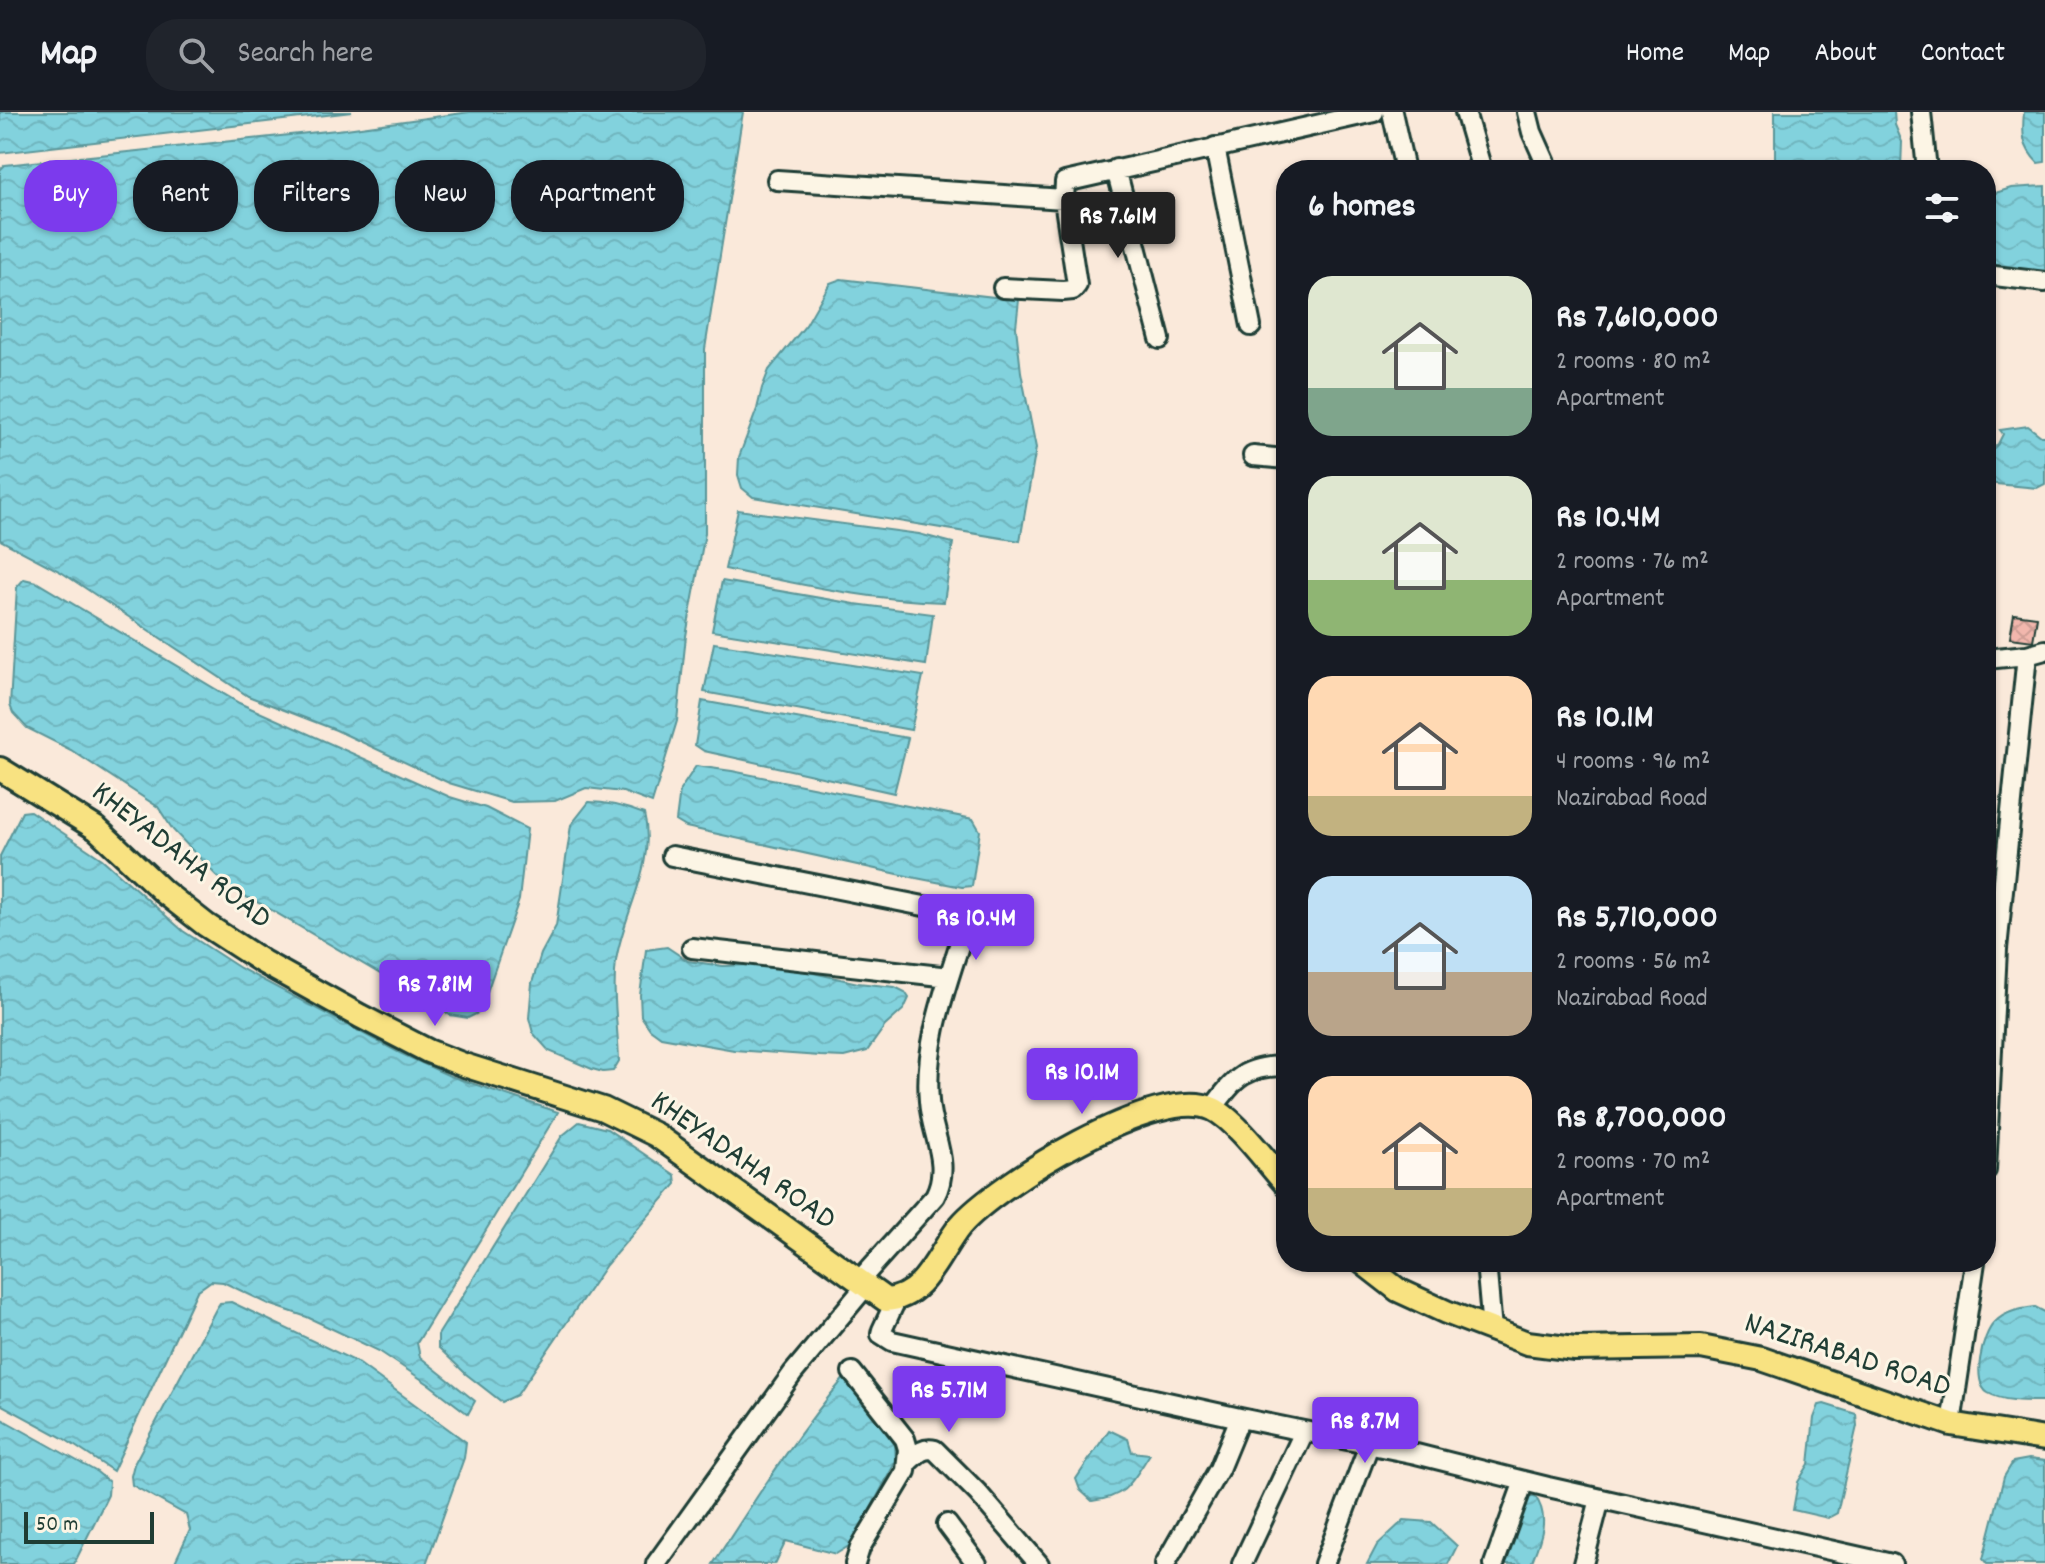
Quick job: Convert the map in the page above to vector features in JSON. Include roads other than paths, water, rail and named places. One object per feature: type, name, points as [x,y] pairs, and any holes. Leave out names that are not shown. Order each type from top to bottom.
[{"type":"main road","name":"KHEYADAHA ROAD","points":[[0,769],[97,829],[164,892],[206,925],[263,962],[428,1051],[603,1109],[656,1135],[876,1293]]},
{"type":"main road","points":[[876,1293],[905,1297],[936,1264],[960,1226],[1006,1186],[1103,1131],[1140,1115],[1194,1105],[1212,1109],[1246,1139],[1276,1173]]},
{"type":"main road","name":"NAZIRABAD ROAD","points":[[1375,1272],[1398,1290],[1527,1343],[1550,1348],[1672,1346],[1730,1352],[1762,1359],[1951,1424],[2045,1439]]},
{"type":"street","points":[[1003,288],[1063,291],[1073,290],[1077,285],[1064,199],[1065,182],[1215,147],[1289,121],[1374,112]]},
{"type":"street","points":[[1392,112],[1403,160]]},
{"type":"street","points":[[1465,112],[1479,160]]},
{"type":"street","points":[[1527,112],[1545,160]]},
{"type":"street","points":[[1921,112],[1926,160]]},
{"type":"street","points":[[1215,147],[1251,326]]},
{"type":"street","points":[[1116,169],[1160,339]]},
{"type":"street","points":[[777,180],[1064,199]]},
{"type":"street","points":[[1996,276],[2045,282]]},
{"type":"street","points":[[1253,456],[1276,458]]},
{"type":"street","points":[[1996,658],[2036,653],[1996,925]]},
{"type":"street","points":[[656,1564],[793,1373],[876,1293],[935,1196],[943,1167],[931,1122],[929,1068],[933,1032],[964,922],[954,912],[672,856]]},
{"type":"street","points":[[1996,864],[2006,864]]},
{"type":"street","points":[[692,948],[949,977]]},
{"type":"street","points":[[1212,1109],[1236,1080],[1250,1069],[1276,1067]]},
{"type":"street","points":[[1487,1272],[1492,1330]]},
{"type":"street","points":[[1951,1424],[1974,1272]]},
{"type":"street","points":[[876,1293],[881,1334],[892,1341],[1892,1564]]},
{"type":"street","points":[[852,1372],[905,1439],[908,1449],[906,1471],[860,1548],[855,1564]]},
{"type":"street","points":[[1165,1564],[1219,1469],[1240,1418]]},
{"type":"street","points":[[1242,1564],[1304,1432]]},
{"type":"street","points":[[1324,1564],[1369,1445]]},
{"type":"street","points":[[908,1462],[920,1451],[927,1448],[935,1450],[978,1493],[1039,1564]]},
{"type":"street","points":[[1494,1564],[1524,1481]]},
{"type":"street","points":[[1583,1564],[1600,1499]]},
{"type":"street","points":[[947,1524],[977,1564]]},
{"type":"water","points":[[0,112],[352,112],[0,153]]},
{"type":"water","points":[[470,112],[743,112],[705,349],[705,533],[686,636],[677,721],[652,803],[623,792],[586,788],[555,801],[512,802],[449,783],[336,730],[248,696],[61,572],[0,540],[0,170],[5,165],[24,163],[24,232],[117,232],[117,160],[52,160],[346,129]]},
{"type":"water","points":[[1775,112],[1894,112],[1902,142],[1901,160],[1775,160]]},
{"type":"water","points":[[2024,112],[2045,112],[2045,162],[2038,163],[2026,146]]},
{"type":"water","points":[[2045,186],[2045,286],[1996,274],[1996,193],[2011,188]]},
{"type":"water","points":[[841,279],[1019,300],[1016,327],[1021,372],[1036,448],[1020,541],[753,497],[742,488],[738,475],[739,457],[769,370],[806,325],[830,283]]},
{"type":"water","points":[[2028,426],[2045,436],[2045,484],[2037,488],[1996,484],[1996,446],[2003,434],[2000,430]]},
{"type":"water","points":[[738,510],[919,534],[953,543],[944,602],[861,595],[725,569]]},
{"type":"water","points":[[24,579],[36,582],[239,703],[450,797],[486,808],[527,829],[519,900],[480,1012],[468,1018],[450,1015],[261,904],[229,889],[173,830],[158,807],[71,750],[27,728],[10,705],[17,587]]},
{"type":"water","points":[[722,581],[933,614],[926,665],[712,631]]},
{"type":"water","points":[[714,643],[923,676],[911,730],[704,692]]},
{"type":"water","points":[[702,701],[908,738],[894,793],[704,751],[695,745]]},
{"type":"water","points":[[696,766],[973,819],[980,831],[972,886],[962,887],[916,878],[686,827],[676,821],[680,790]]},
{"type":"water","points":[[589,802],[617,805],[644,814],[647,832],[643,869],[616,961],[619,1061],[613,1071],[603,1072],[549,1051],[533,1033],[529,1018],[532,983],[541,954],[556,926],[571,825]]},
{"type":"water","points":[[30,811],[102,859],[183,931],[240,968],[400,1053],[450,1076],[558,1112],[417,1343],[420,1357],[475,1401],[468,1414],[379,1351],[223,1282],[211,1281],[197,1291],[113,1471],[63,1438],[0,1404],[0,856],[22,812]]},
{"type":"water","points":[[667,947],[688,961],[723,966],[773,964],[858,983],[895,987],[909,998],[904,1009],[885,1026],[867,1051],[844,1057],[734,1050],[661,1037],[650,1029],[641,1016],[640,995],[646,950]]},
{"type":"water","points":[[579,1122],[607,1129],[675,1175],[676,1184],[606,1265],[517,1395],[502,1402],[438,1347],[438,1335],[562,1136]]},
{"type":"water","points":[[231,1302],[357,1362],[466,1442],[464,1458],[426,1564],[174,1564],[190,1530],[186,1515],[132,1485],[131,1476],[134,1464],[216,1309],[220,1303]]},
{"type":"water","points":[[2035,1307],[2045,1312],[2045,1401],[2009,1399],[1988,1393],[1983,1388],[1979,1370],[1982,1348],[1990,1329],[2008,1313]]},
{"type":"water","points":[[845,1377],[856,1387],[895,1445],[896,1461],[852,1544],[836,1554],[786,1541],[775,1564],[713,1564],[792,1445]]},
{"type":"water","points":[[1819,1405],[1856,1414],[1857,1426],[1837,1513],[1828,1518],[1793,1510],[1798,1482],[1809,1464],[1814,1418]]},
{"type":"water","points":[[0,1418],[97,1472],[109,1482],[108,1495],[74,1564],[0,1564]]},
{"type":"water","points":[[1109,1430],[1128,1439],[1132,1452],[1150,1454],[1128,1486],[1114,1496],[1092,1501],[1080,1490],[1076,1479]]},
{"type":"water","points":[[2029,1459],[2045,1461],[2045,1564],[1987,1564],[1983,1559],[2004,1477],[2013,1462]]},
{"type":"water","points":[[1535,1496],[1543,1521],[1531,1564],[1497,1564],[1522,1497]]},
{"type":"water","points":[[1404,1520],[1431,1522],[1457,1546],[1448,1564],[1367,1564],[1377,1545]]}]
